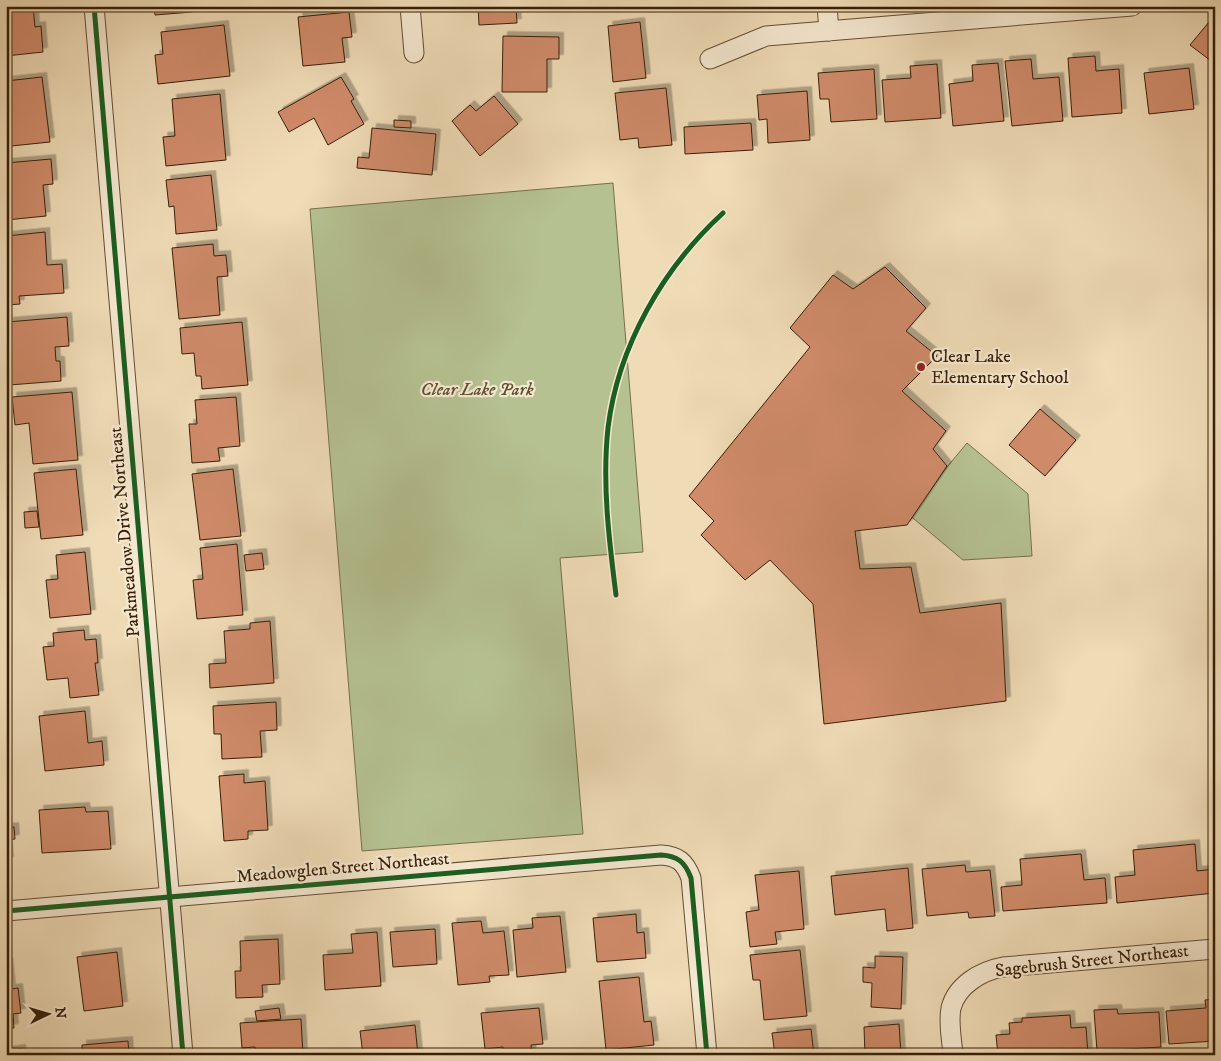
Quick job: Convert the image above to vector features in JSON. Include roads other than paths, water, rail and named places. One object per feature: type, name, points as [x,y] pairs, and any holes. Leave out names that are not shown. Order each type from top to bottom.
[{"type":"street","name":"Parkmeadow Drive Northeast","points":[[94,6],[183,1055]]},
{"type":"street","points":[[410,6],[414,53]]},
{"type":"street","points":[[827,6],[829,31]]},
{"type":"street","points":[[710,58],[766,36],[1132,6]]},
{"type":"street","name":"Meadowglen Street Northeast","points":[[6,911],[661,855],[672,856],[682,861],[687,867],[691,878],[707,1055]]},
{"type":"street","name":"Sagebrush Street Northeast","points":[[953,1055],[950,1020],[951,1008],[961,990],[971,980],[989,970],[1003,967],[1215,948]]},
{"type":"place","name":"Clear Lake Elementary School","points":[[921,367]]},
{"type":"park label","name":"Clear Lake Park","points":[[477,390]]}]
